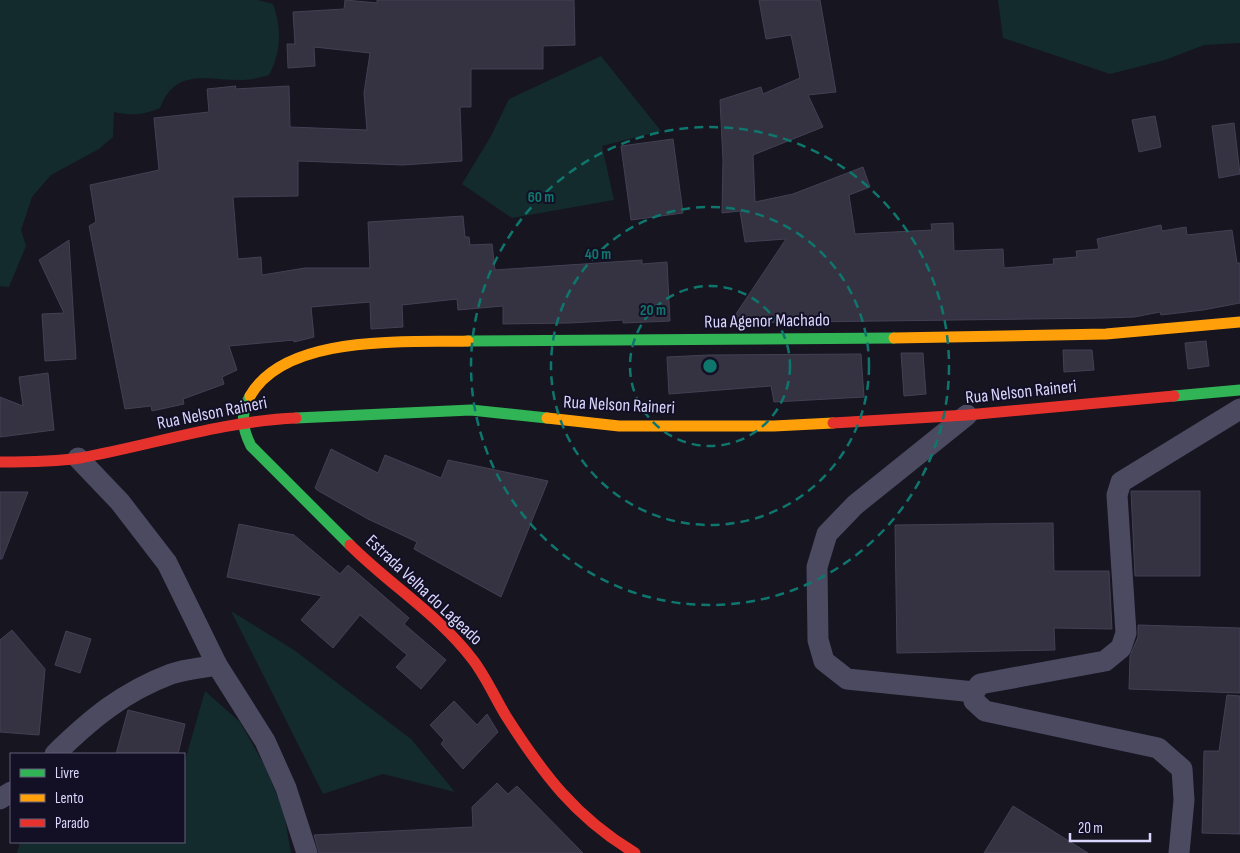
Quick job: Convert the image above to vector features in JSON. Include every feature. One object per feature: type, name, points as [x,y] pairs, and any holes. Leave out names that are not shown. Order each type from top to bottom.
[{"type":"street","name":"Rua Agenor Machado","points":[[241,424],[243,406],[260,382],[278,366],[303,356],[330,350],[378,345],[498,340],[1106,334],[1240,322]]},
{"type":"street","name":"Rua Nelson Raineri","points":[[0,462],[37,462],[78,458],[253,421],[292,418],[471,410],[618,426],[774,426],[967,415],[1039,406],[1240,390]]},
{"type":"street","points":[[1179,853],[1184,800],[1182,769],[1158,748],[985,712],[974,701],[974,692],[980,684],[1105,661],[1121,648],[1126,633],[1117,495],[1121,482],[1240,409]]},
{"type":"street","points":[[967,415],[855,505],[827,534],[818,567],[818,640],[824,661],[847,679],[974,692]]},
{"type":"street","name":"Estrada Velha do Lageado","points":[[241,424],[245,437],[261,458],[354,549],[438,623],[473,660],[512,725],[543,770],[570,804],[605,835],[635,853]]},
{"type":"street","points":[[78,458],[120,502],[167,563],[217,665],[265,741],[286,788],[307,853]]},
{"type":"street","points":[[56,753],[80,730],[120,698],[173,673],[217,665]]},
{"type":"green space","points":[[0,0],[258,0],[273,4],[279,31],[276,58],[269,75],[246,80],[206,78],[184,81],[175,86],[167,95],[160,108],[137,114],[114,112],[113,137],[99,149],[51,175],[32,197],[21,230],[26,246],[9,287],[0,286]]},
{"type":"green space","points":[[998,0],[1240,0],[1240,43],[1204,45],[1165,60],[1110,74],[1003,38]]},
{"type":"green space","points":[[601,56],[661,131],[602,146],[614,200],[512,218],[462,184],[491,136],[509,99]]},
{"type":"green space","points":[[231,611],[294,650],[411,739],[455,792],[383,774],[323,794]]},
{"type":"green space","points":[[205,691],[240,722],[266,768],[284,813],[291,853],[17,853],[20,843],[185,843],[185,761]]},
{"type":"building","points":[[345,0],[377,3],[377,0],[574,0],[575,45],[543,46],[543,69],[471,69],[471,107],[460,107],[462,161],[403,165],[298,161],[298,196],[233,197],[238,259],[261,257],[262,275],[305,268],[370,268],[368,222],[463,216],[465,237],[469,237],[470,245],[492,244],[495,270],[642,260],[642,264],[667,262],[670,321],[623,323],[623,320],[503,324],[503,306],[458,310],[457,299],[402,305],[403,327],[371,329],[370,302],[311,307],[314,337],[294,342],[294,340],[229,346],[237,370],[222,377],[224,384],[183,399],[184,404],[152,411],[151,406],[125,409],[89,226],[96,222],[90,185],[159,170],[154,118],[209,112],[207,89],[236,86],[235,89],[289,86],[290,127],[367,130],[364,93],[370,53],[314,47],[315,66],[288,68],[287,44],[295,44],[293,12],[344,9]]},
{"type":"building","points":[[759,0],[820,0],[836,92],[808,95],[823,127],[753,155],[755,202],[793,194],[863,167],[870,187],[849,195],[855,234],[932,230],[931,224],[953,223],[954,251],[1003,249],[1004,268],[1054,264],[1053,259],[1077,257],[1076,251],[1099,249],[1097,239],[1161,225],[1162,231],[1186,227],[1187,235],[1232,230],[1237,263],[1240,263],[1240,303],[1203,310],[1161,315],[1160,312],[1134,317],[730,323],[786,239],[745,242],[740,211],[722,213],[723,160],[720,100],[761,87],[763,94],[800,78],[791,35],[766,39]]},
{"type":"building","points":[[1155,116],[1161,147],[1139,152],[1132,120]]},
{"type":"building","points":[[1234,123],[1240,174],[1219,178],[1212,126]]},
{"type":"building","points":[[673,139],[683,213],[631,220],[621,146]]},
{"type":"building","points":[[69,240],[76,359],[45,361],[42,314],[64,313],[39,260]]},
{"type":"building","points":[[1206,341],[1209,366],[1188,369],[1185,343]]},
{"type":"building","points":[[1063,350],[1092,350],[1094,370],[1064,372]]},
{"type":"building","points":[[901,353],[923,353],[926,394],[904,396]]},
{"type":"building","points":[[861,354],[864,397],[774,402],[771,386],[669,394],[667,357]]},
{"type":"building","points":[[48,373],[54,430],[0,437],[0,397],[23,406],[19,377]]},
{"type":"building","points":[[331,449],[378,473],[385,455],[441,478],[448,460],[548,481],[501,597],[414,549],[417,542],[368,519],[317,490],[315,488]]},
{"type":"building","points":[[1131,491],[1200,491],[1200,576],[1135,576]]},
{"type":"building","points":[[0,492],[28,492],[2,559],[0,559]]},
{"type":"building","points":[[1053,523],[1054,571],[1109,571],[1112,629],[1054,628],[1055,650],[897,653],[895,525]]},
{"type":"building","points":[[239,524],[294,535],[340,574],[348,565],[409,618],[404,624],[446,660],[421,689],[396,667],[407,655],[360,615],[333,648],[301,620],[322,596],[227,577]]},
{"type":"building","points":[[1138,625],[1240,628],[1240,693],[1129,689],[1130,656],[1138,637]]},
{"type":"building","points":[[12,630],[45,669],[39,735],[0,732],[0,640]]},
{"type":"building","points":[[66,631],[91,639],[80,673],[55,665]]},
{"type":"building","points":[[1227,695],[1240,696],[1240,834],[1202,833],[1204,751],[1219,751]]},
{"type":"building","points":[[454,701],[477,725],[487,714],[498,732],[463,769],[441,744],[444,740],[430,725]]},
{"type":"building","points":[[128,710],[185,724],[178,753],[116,753]]},
{"type":"building","points":[[497,783],[508,794],[517,786],[583,853],[319,853],[314,835],[473,827],[472,807]]},
{"type":"building","points":[[1013,806],[1088,853],[984,853]]},
{"type":"traffic: fast","points":[[468,341],[894,338]]},
{"type":"traffic: fast","points":[[1174,396],[1240,390]]},
{"type":"traffic: fast","points":[[250,396],[243,421],[251,446],[350,545]]},
{"type":"traffic: fast","points":[[296,418],[471,410],[547,418]]},
{"type":"traffic: slow","points":[[894,338],[1106,334],[1240,322]]},
{"type":"traffic: slow","points":[[250,396],[267,376],[291,361],[318,351],[381,343],[468,341]]},
{"type":"traffic: slow","points":[[547,418],[619,426],[774,426],[833,423]]},
{"type":"traffic: jam","points":[[833,423],[967,415],[1174,396]]},
{"type":"traffic: jam","points":[[0,462],[80,458],[215,429],[269,420],[296,418]]},
{"type":"traffic: jam","points":[[350,545],[381,574],[430,614],[460,644],[478,667],[506,716],[533,757],[562,793],[595,825],[635,853]]}]
